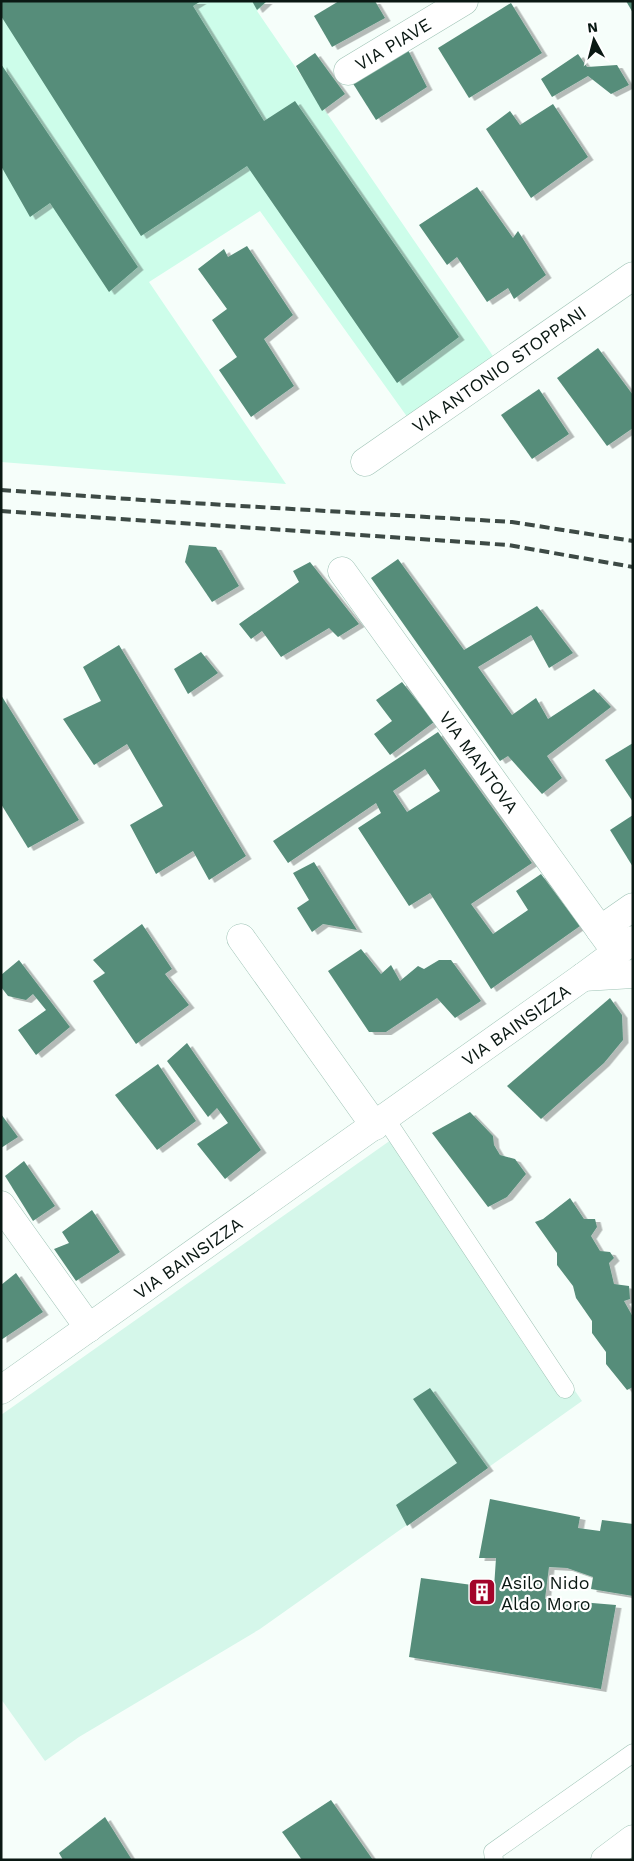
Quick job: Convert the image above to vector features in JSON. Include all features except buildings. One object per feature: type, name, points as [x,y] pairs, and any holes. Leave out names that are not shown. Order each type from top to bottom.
[{"type":"street","name":"VIA PIAVE","points":[[348,71],[464,1]]},
{"type":"street","name":"VIA ANTONIO STOPPANI","points":[[366,462],[633,276]]},
{"type":"street","name":"VIA MANTOVA","points":[[342,571],[600,930],[624,946]]},
{"type":"street","points":[[600,930],[633,907]]},
{"type":"street","points":[[241,938],[380,1122]]},
{"type":"street","name":"VIA BAINSIZZA","points":[[1,1390],[380,1122],[624,946]]},
{"type":"street","points":[[583,977],[633,974]]},
{"type":"street","points":[[1,1205],[88,1328]]},
{"type":"street","points":[[605,1860],[633,1839]]},
{"type":"lane","points":[[380,1122],[565,1389]]},
{"type":"lane","points":[[494,1860],[493,1852],[633,1753]]},
{"type":"shaded area","points":[[1,1],[267,1],[257,11],[493,356],[408,418],[260,211],[149,282],[286,484],[1,462]]},
{"type":"shaded area","points":[[398,1135],[582,1401],[260,1629],[79,1737],[45,1761],[1,1699],[1,1415]]},
{"type":"railway","points":[[1,490],[512,522],[633,541]]},
{"type":"railway","points":[[1,511],[508,545],[633,567]]},
{"type":"place","name":"Asilo Nido Aldo Moro","points":[[482,1592]]}]
